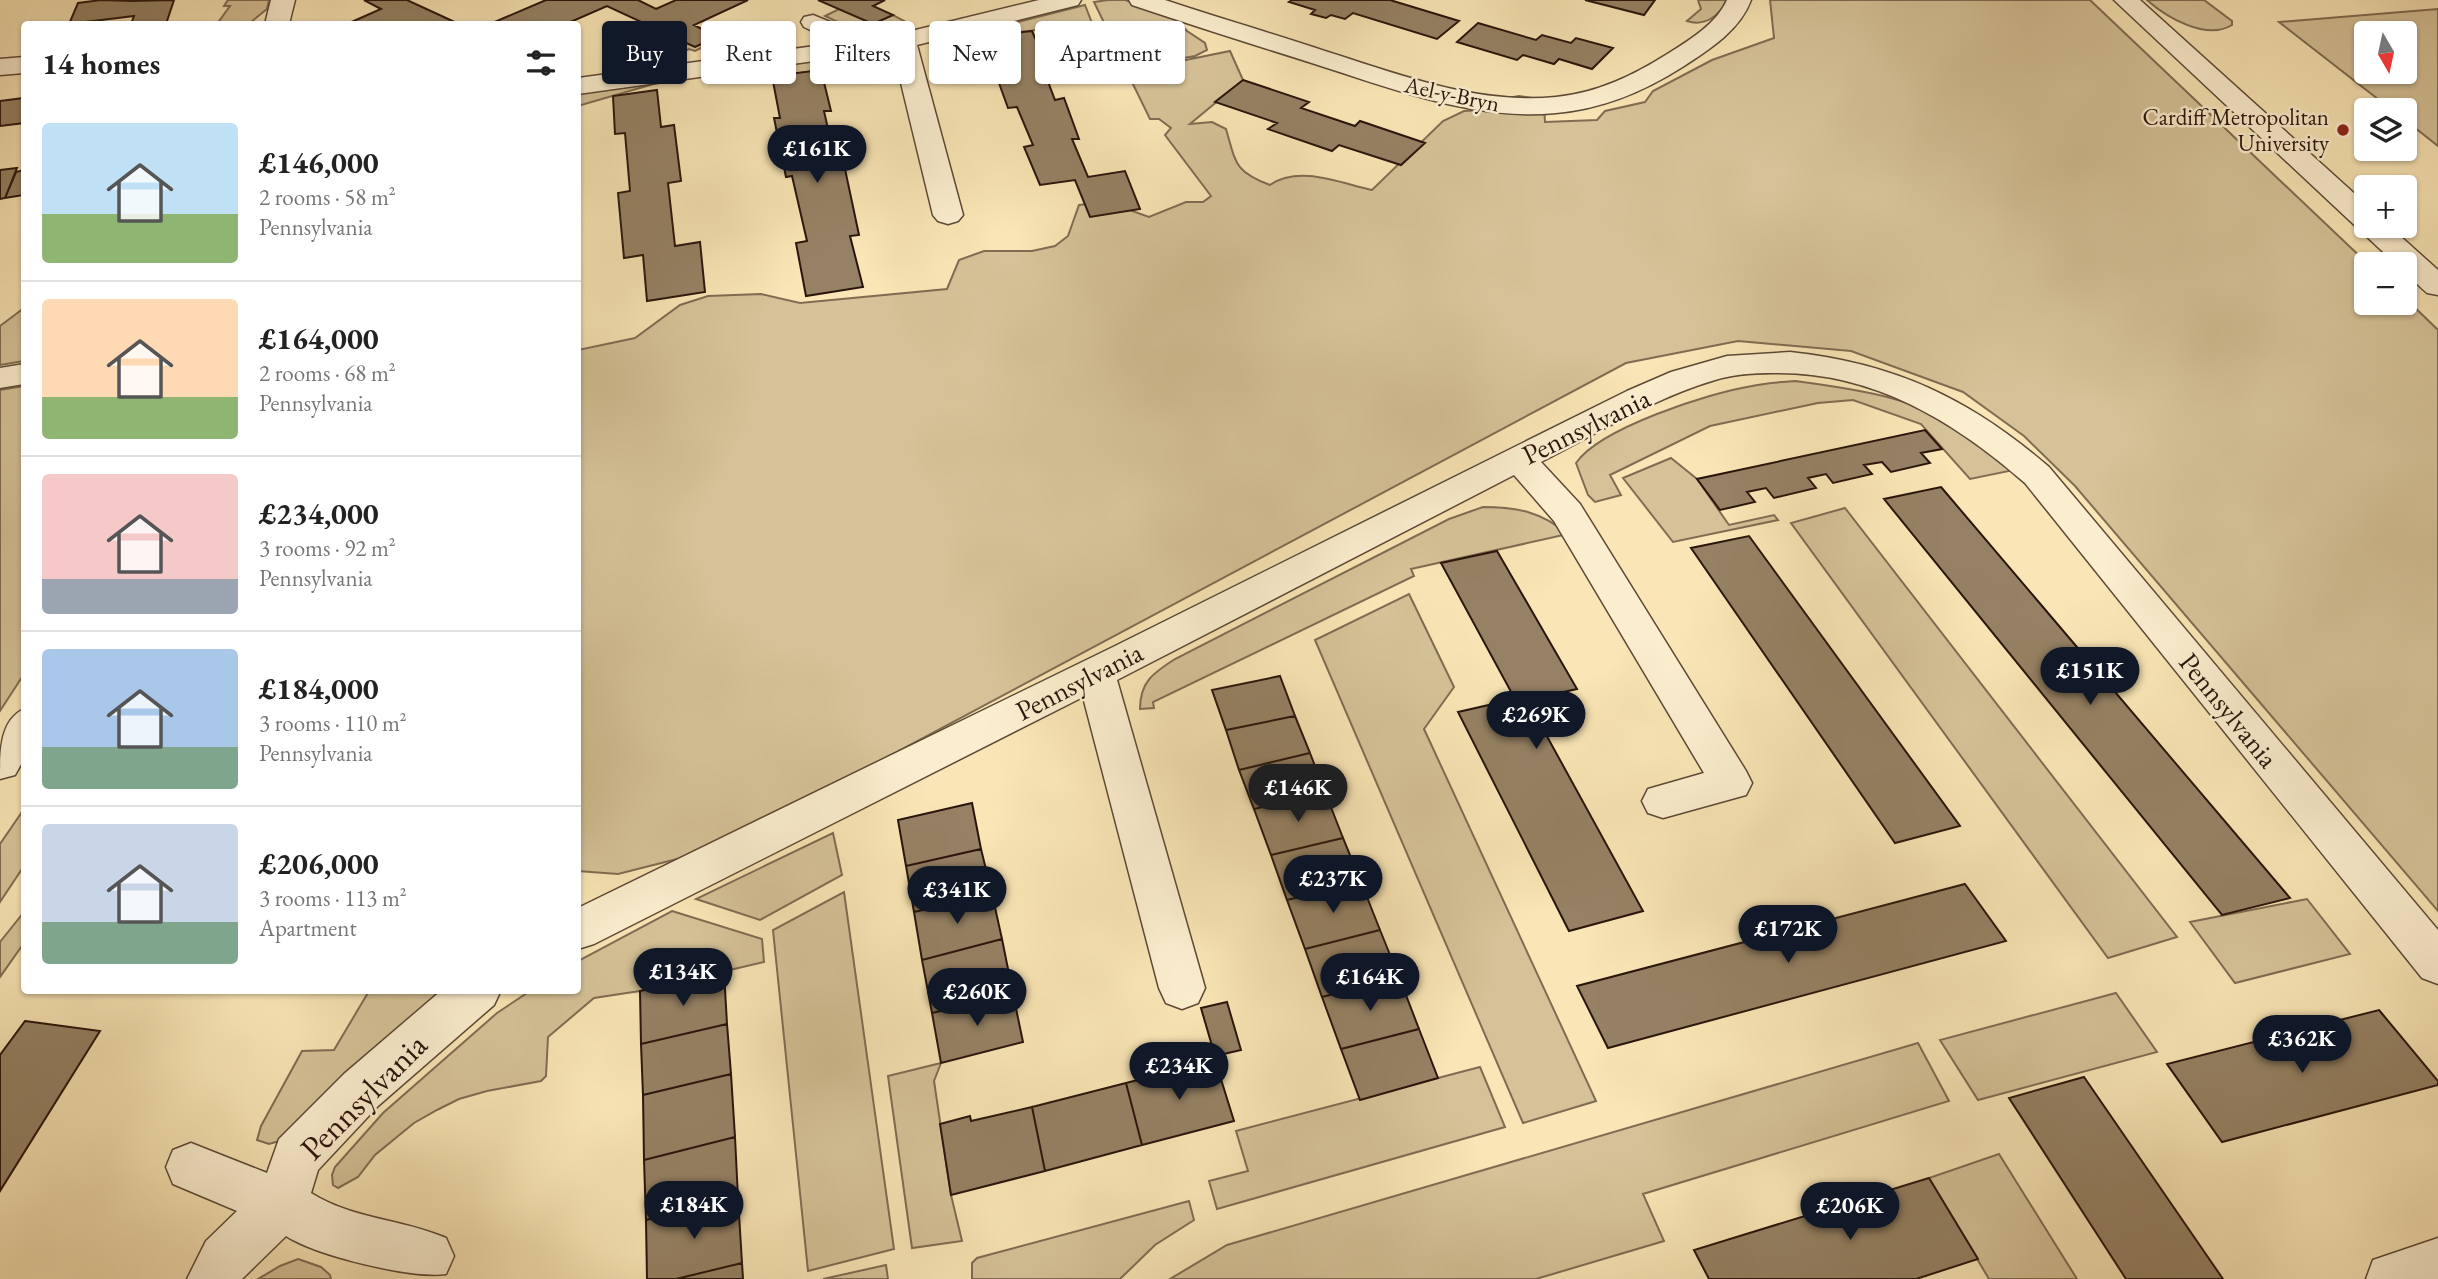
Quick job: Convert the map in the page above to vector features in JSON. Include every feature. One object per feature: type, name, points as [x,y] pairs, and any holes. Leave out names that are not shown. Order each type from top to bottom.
[{"type":"street","points":[[278,21],[284,0]]},
{"type":"street","points":[[987,21],[1069,0]]},
{"type":"street","name":"Ael-y-Bryn","points":[[1141,0],[1422,90],[1482,104],[1525,107],[1596,98],[1642,83],[1668,67],[1730,18],[1739,0]]},
{"type":"street","points":[[2126,0],[2354,209]]},
{"type":"street","points":[[918,13],[929,23]]},
{"type":"street","points":[[581,86],[810,54]]},
{"type":"street","points":[[0,67],[21,65]]},
{"type":"street","points":[[914,84],[948,215]]},
{"type":"street","points":[[2385,238],[2438,286]]},
{"type":"street","name":"Pennsylvania","points":[[581,929],[1096,674],[1654,392],[1714,370],[1749,363],[1792,363],[1872,376],[1941,403],[2011,450],[2037,475],[2438,964]]},
{"type":"street","points":[[0,379],[21,375]]},
{"type":"street","points":[[1517,459],[1537,477],[1567,513],[1731,783],[1663,801]]},
{"type":"street","points":[[1096,674],[1182,988]]},
{"type":"street","points":[[0,762],[21,730]]},
{"type":"street","name":"Pennsylvania","points":[[213,1279],[224,1259],[282,1204],[298,1156],[361,1090],[473,994]]},
{"type":"street","points":[[191,1167],[282,1204],[323,1230],[428,1256]]},
{"type":"street","points":[[2392,1279],[2438,1264]]},
{"type":"shaded area","points":[[228,0],[269,0],[267,9],[252,21],[219,21],[230,6],[224,6]]},
{"type":"shaded area","points":[[1125,0],[1172,15],[1178,21],[1103,21],[1094,2]]},
{"type":"shaded area","points":[[1698,0],[1727,0],[1711,19],[1687,21],[1701,9]]},
{"type":"shaded area","points":[[1770,0],[2090,0],[2355,252],[2354,315],[2417,315],[2417,310],[2438,330],[2438,911],[2075,486],[2024,436],[1963,392],[1851,351],[1738,341],[1626,363],[850,777],[681,858],[618,874],[581,871],[581,349],[635,338],[680,305],[708,296],[761,294],[800,303],[947,289],[959,260],[984,251],[1032,251],[1055,246],[1068,236],[1079,205],[1107,202],[1149,217],[1186,202],[1203,202],[1211,196],[1165,135],[1171,128],[1159,119],[1150,119],[1133,84],[1185,84],[1185,60],[1230,51],[1243,80],[1190,124],[1212,122],[1226,129],[1235,159],[1250,176],[1270,185],[1294,176],[1320,177],[1372,190],[1443,121],[1464,111],[1498,109],[1502,99],[1519,96],[1540,99],[1544,106],[1545,122],[1597,120],[1605,111],[1645,102],[1653,91],[1712,60],[1774,38]]},
{"type":"shaded area","points":[[2147,0],[2204,0],[2232,21],[2232,25],[2222,29],[2199,29],[2175,20]]},
{"type":"shaded area","points":[[1085,5],[1091,21],[1035,21],[1035,30],[1021,32],[1021,21]]},
{"type":"shaded area","points":[[839,9],[866,21],[836,21],[825,16]]},
{"type":"shaded area","points":[[2438,9],[2438,146],[2417,129],[2417,98],[2377,98],[2359,84],[2417,84],[2417,21],[2354,21],[2354,80],[2279,22]]},
{"type":"shaded area","points":[[893,15],[904,21],[880,21]]},
{"type":"shaded area","points":[[1185,29],[1205,43],[1207,50],[1185,58]]},
{"type":"shaded area","points":[[687,43],[695,47],[701,44],[701,48],[695,51],[687,50]]},
{"type":"shaded area","points":[[810,61],[810,72],[796,74],[796,63]]},
{"type":"shaded area","points":[[654,84],[581,105],[581,93]]},
{"type":"shaded area","points":[[21,310],[21,362],[0,365],[0,326]]},
{"type":"shaded area","points":[[1795,381],[1867,392],[1934,413],[1983,440],[2014,470],[1970,479],[1921,424],[1853,400],[1818,403],[1710,426],[1610,475],[1621,495],[1595,502],[1588,495],[1576,463],[1608,437],[1657,414],[1710,396],[1757,385]]},
{"type":"shaded area","points":[[21,386],[21,679],[0,711],[0,390]]},
{"type":"shaded area","points":[[1671,458],[1697,479],[1729,525],[1774,515],[1778,520],[1673,542],[1623,478]]},
{"type":"shaded area","points":[[1483,507],[1528,512],[1548,520],[1568,534],[1411,569],[1414,576],[1153,702],[1154,708],[1140,709],[1142,692],[1149,679],[1175,659],[1449,519]]},
{"type":"shaded area","points":[[1845,508],[2177,937],[2108,958],[1791,523]]},
{"type":"shaded area","points":[[1409,594],[1454,687],[1424,729],[1596,1101],[1523,1123],[1315,640]]},
{"type":"shaded area","points":[[21,813],[21,870],[0,902],[0,844]]},
{"type":"shaded area","points":[[833,833],[842,875],[760,920],[696,899]]},
{"type":"shaded area","points":[[844,892],[894,1249],[808,1271],[773,930]]},
{"type":"shaded area","points":[[2307,899],[2350,954],[2235,983],[2190,922]]},
{"type":"shaded area","points":[[672,911],[762,939],[764,962],[640,991],[594,998],[548,1037],[546,1076],[541,1081],[487,1091],[459,1099],[437,1110],[414,1123],[375,1155],[358,1177],[338,1188],[333,1185],[335,1167],[383,1113],[497,1013],[526,994],[581,994],[581,959]]},
{"type":"shaded area","points":[[21,916],[21,947],[0,977],[0,942]]},
{"type":"shaded area","points":[[2116,993],[2157,1052],[1978,1100],[1940,1040]]},
{"type":"shaded area","points":[[367,994],[450,994],[286,1139],[269,1144],[257,1140],[261,1126],[302,1051],[334,1050]]},
{"type":"shaded area","points":[[1918,1043],[1949,1101],[1643,1194],[1664,1241],[1536,1279],[1170,1279],[1227,1245]]},
{"type":"shaded area","points":[[941,1063],[934,1081],[951,1195],[962,1241],[912,1248],[888,1076]]},
{"type":"shaded area","points":[[1480,1067],[1505,1127],[1217,1209],[1209,1181],[1248,1171],[1236,1131]]},
{"type":"shaded area","points":[[1999,1154],[2077,1279],[1989,1279],[1929,1178]]},
{"type":"shaded area","points":[[1189,1201],[1194,1220],[1155,1245],[1120,1279],[972,1279],[972,1263],[977,1258]]},
{"type":"shaded area","points":[[298,1259],[321,1267],[331,1279],[258,1279],[280,1266]]},
{"type":"shaded area","points":[[886,1265],[888,1279],[823,1279]]},
{"type":"building","points":[[101,0],[174,0],[167,21],[132,21],[134,16],[70,21],[78,3]]},
{"type":"building","points":[[364,0],[407,0],[452,21],[354,21],[381,9]]},
{"type":"building","points":[[546,0],[638,0],[656,9],[676,0],[748,0],[694,25],[701,29],[701,44],[695,47],[687,43],[687,21],[639,21],[607,6],[573,21],[497,21]]},
{"type":"building","points":[[818,0],[885,0],[873,6],[893,15],[880,21],[866,21]]},
{"type":"building","points":[[1390,0],[1459,21],[1437,39],[1353,13],[1345,19],[1311,14],[1315,10],[1289,2]]},
{"type":"building","points":[[1585,0],[1655,0],[1644,15]]},
{"type":"building","points":[[1478,23],[1536,40],[1542,35],[1571,43],[1576,38],[1613,48],[1592,69],[1559,59],[1554,64],[1523,55],[1517,60],[1457,42]]},
{"type":"building","points":[[1032,31],[1035,38],[1035,84],[1049,84],[1055,100],[1064,98],[1079,139],[1072,139],[1088,177],[1125,171],[1140,209],[1090,217],[1075,180],[1040,185],[1024,147],[1033,145],[1017,107],[1008,108],[999,84],[1021,84],[1021,32]]},
{"type":"building","points":[[810,71],[810,84],[824,84],[831,111],[824,111],[837,170],[845,169],[859,235],[850,236],[863,287],[806,296],[796,243],[807,241],[792,176],[786,177],[774,118],[780,118],[774,84],[796,84],[796,73]]},
{"type":"building","points":[[1243,80],[1309,102],[1301,108],[1355,126],[1360,121],[1425,143],[1401,165],[1339,145],[1332,151],[1268,129],[1277,123],[1215,102]]},
{"type":"building","points":[[657,90],[661,127],[674,125],[681,181],[668,183],[675,246],[700,242],[705,292],[647,301],[643,255],[624,258],[618,193],[630,191],[625,133],[615,134],[613,96]]},
{"type":"building","points":[[21,98],[21,123],[0,126],[0,101]]},
{"type":"building","points":[[17,168],[5,198],[0,199],[0,170]]},
{"type":"building","points":[[21,171],[21,195],[5,198],[16,172]]},
{"type":"building","points":[[1925,430],[1942,449],[1921,453],[1930,463],[1891,472],[1882,462],[1864,465],[1872,474],[1833,483],[1826,474],[1808,478],[1816,488],[1774,498],[1766,488],[1747,492],[1755,502],[1720,510],[1697,479]]},
{"type":"building","points":[[1941,487],[2290,898],[2222,915],[1884,499]]},
{"type":"building","points":[[1749,536],[1960,826],[1895,843],[1691,548]]},
{"type":"building","points":[[1497,551],[1577,689],[1527,700],[1643,911],[1569,931],[1458,712],[1515,699],[1441,563]]},
{"type":"building","points":[[1280,676],[1295,716],[1226,730],[1212,690]]},
{"type":"building","points":[[1295,716],[1310,753],[1239,770],[1226,730]]},
{"type":"building","points":[[1310,753],[1325,792],[1254,809],[1239,770]]},
{"type":"building","points":[[1325,792],[1343,838],[1271,855],[1254,809]]},
{"type":"building","points":[[972,803],[981,849],[906,866],[898,820]]},
{"type":"building","points":[[1343,838],[1361,882],[1287,900],[1271,855]]},
{"type":"building","points":[[981,849],[992,894],[914,912],[906,866]]},
{"type":"building","points":[[1361,882],[1380,930],[1305,949],[1287,900]]},
{"type":"building","points":[[1965,884],[2006,941],[1608,1048],[1577,986]]},
{"type":"building","points":[[992,894],[1002,939],[922,960],[914,912]]},
{"type":"building","points":[[1380,930],[1399,977],[1322,997],[1305,949]]},
{"type":"building","points":[[1002,939],[1013,994],[932,1013],[922,960]]},
{"type":"building","points":[[724,972],[727,1024],[641,1044],[640,991]]},
{"type":"building","points":[[1399,977],[1419,1029],[1341,1049],[1322,997]]},
{"type":"building","points":[[1013,994],[1023,1042],[941,1063],[932,1013]]},
{"type":"building","points":[[1227,1002],[1241,1050],[1215,1056],[1201,1008]]},
{"type":"building","points":[[2379,1010],[2438,1081],[2438,1085],[2222,1142],[2167,1064]]},
{"type":"building","points":[[25,1021],[100,1031],[0,1191],[0,1055]]},
{"type":"building","points":[[727,1024],[731,1074],[643,1095],[641,1044]]},
{"type":"building","points":[[1419,1029],[1438,1078],[1360,1100],[1341,1049]]},
{"type":"building","points":[[1215,1060],[1234,1121],[1142,1145],[1126,1083]]},
{"type":"building","points":[[731,1074],[735,1137],[644,1160],[643,1095]]},
{"type":"building","points":[[2084,1077],[2223,1279],[2126,1279],[2009,1098]]},
{"type":"building","points":[[1126,1083],[1142,1145],[1045,1171],[1032,1107]]},
{"type":"building","points":[[1032,1107],[1045,1171],[951,1195],[940,1124],[970,1116],[971,1121]]},
{"type":"building","points":[[735,1137],[738,1198],[646,1220],[644,1160]]},
{"type":"building","points":[[1929,1178],[1978,1259],[1916,1279],[1709,1279],[1694,1250]]},
{"type":"building","points":[[738,1198],[742,1263],[676,1279],[647,1279],[646,1220]]},
{"type":"building","points":[[742,1263],[743,1279],[676,1279]]},
{"type":"place","name":"Cardiff Metropolitan University","points":[[2343,130]]}]
